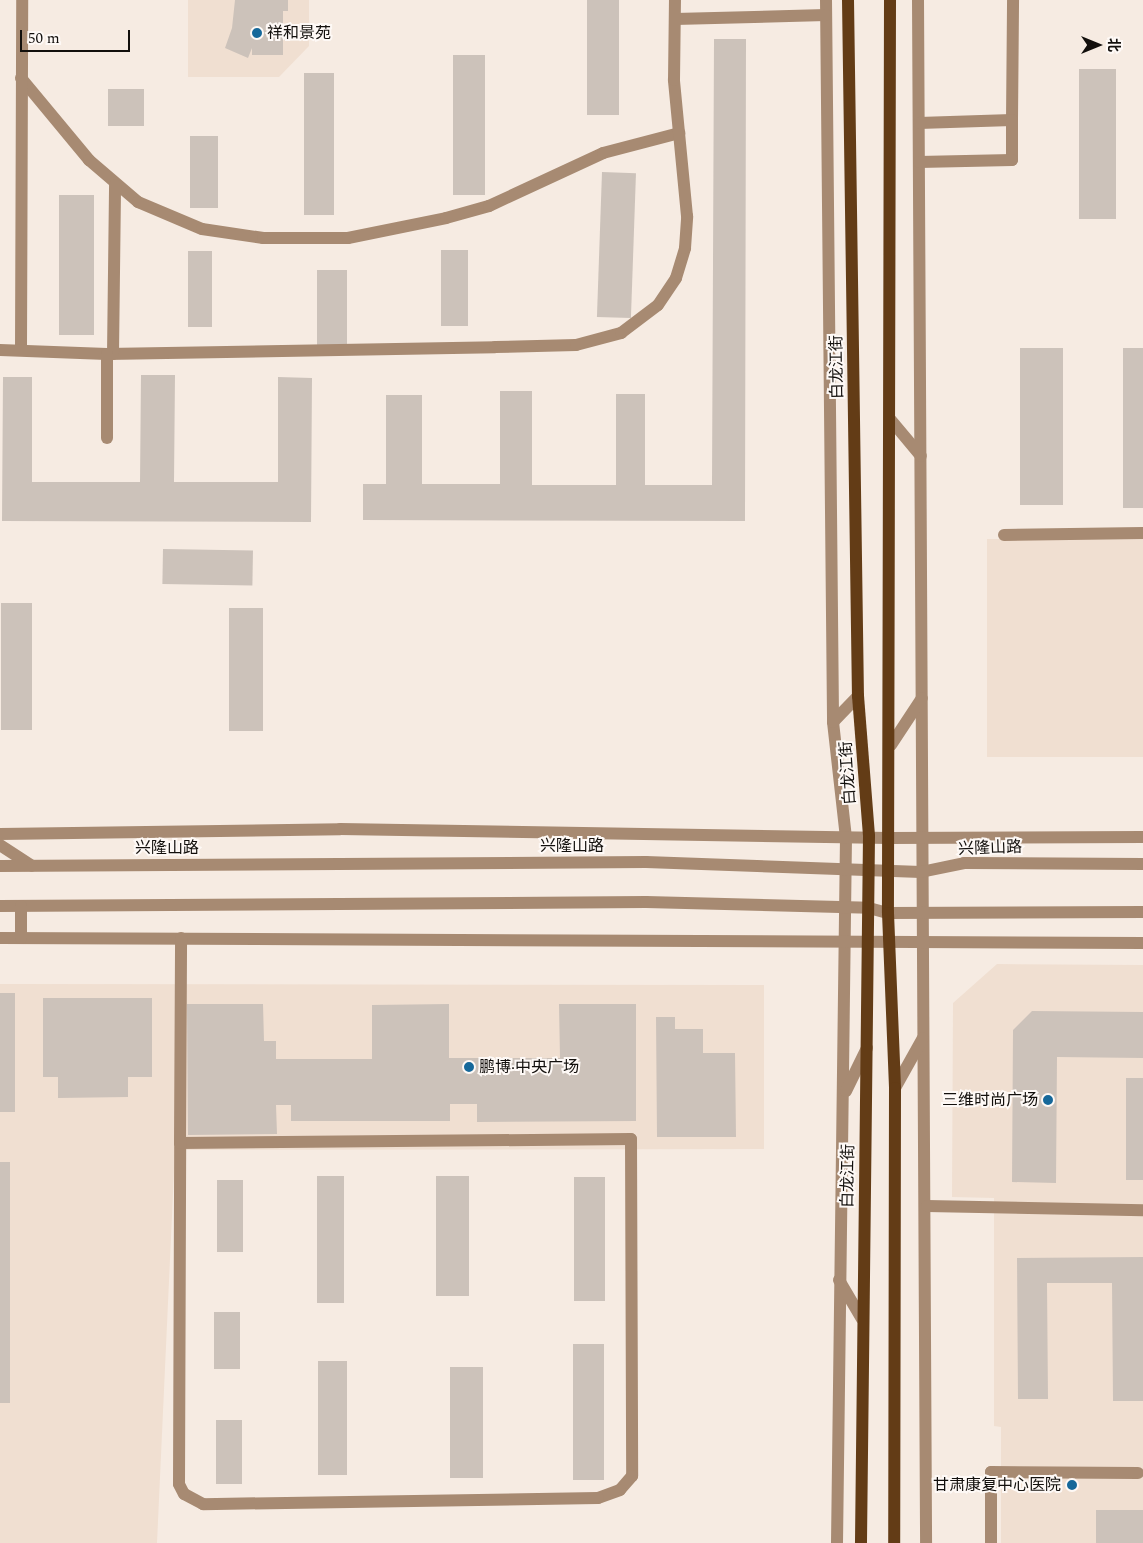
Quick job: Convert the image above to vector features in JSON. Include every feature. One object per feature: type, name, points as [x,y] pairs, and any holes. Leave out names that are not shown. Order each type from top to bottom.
[{"type":"main road","name":"白龙江街","points":[[848,0],[858,696],[870,836],[870,941],[866,1048],[862,1319],[861,1543]]},
{"type":"main road","points":[[890,0],[891,745],[888,944],[895,1088],[894,1543]]},
{"type":"street","points":[[21,349],[22,0]]},
{"type":"street","points":[[0,350],[21,349],[110,354],[576,345],[606,340],[634,326],[658,304],[681,263],[687,232],[674,80],[675,0]]},
{"type":"street","name":"白龙江街","points":[[826,0],[833,722],[846,837],[847,941],[839,1280],[838,1543]]},
{"type":"street","points":[[918,0],[922,698],[921,944],[927,1206],[926,1543]]},
{"type":"street","points":[[919,162],[1012,160],[1013,0]]},
{"type":"street","points":[[675,19],[826,15]]},
{"type":"street","points":[[21,78],[89,160],[115,185],[157,213],[202,229],[263,238],[348,238],[489,206],[587,158],[680,133]]},
{"type":"street","points":[[919,123],[1012,120]]},
{"type":"street","points":[[107,438],[115,185]]},
{"type":"street","points":[[890,420],[921,456]]},
{"type":"street","points":[[1004,535],[1143,533]]},
{"type":"street","points":[[833,722],[858,696]]},
{"type":"street","points":[[891,745],[922,698]]},
{"type":"street","points":[[0,834],[340,829],[870,836],[889,838],[1143,837]]},
{"type":"street","points":[[0,845],[32,866]]},
{"type":"street","name":"兴隆山路","points":[[0,866],[646,862],[870,868],[888,872],[921,872],[964,863],[1143,864]]},
{"type":"street","points":[[0,906],[646,902],[870,908],[888,912],[921,913],[1143,912]]},
{"type":"street","points":[[21,906],[21,938]]},
{"type":"street","points":[[0,938],[870,941],[888,944],[1143,944]]},
{"type":"street","points":[[180,938],[179,1484],[188,1498],[203,1504],[598,1498],[620,1490],[632,1476],[631,1139],[180,1143]]},
{"type":"street","points":[[895,1088],[924,1037]]},
{"type":"street","points":[[844,1096],[866,1048]]},
{"type":"street","points":[[927,1206],[1143,1210]]},
{"type":"street","points":[[839,1280],[862,1319]]},
{"type":"street","points":[[992,1543],[992,1472],[1138,1473]]},
{"type":"shaded area","points":[[188,0],[309,0],[309,46],[279,77],[188,77]]},
{"type":"shaded area","points":[[987,539],[1143,539],[1143,757],[987,757]]},
{"type":"shaded area","points":[[997,964],[1143,965],[1143,1543],[1001,1543],[1001,1427],[994,1426],[994,1198],[952,1197],[953,1003]]},
{"type":"shaded area","points":[[0,984],[764,985],[764,1149],[175,1150],[157,1543],[0,1543]]},
{"type":"building","name":"祥和景苑","points":[[235,0],[288,0],[288,11],[283,11],[283,55],[252,55],[252,48],[248,58],[225,48],[232,28]]},
{"type":"building","points":[[587,0],[619,0],[619,115],[587,115]]},
{"type":"building","points":[[714,39],[746,39],[745,521],[363,520],[363,484],[386,484],[386,395],[422,395],[422,484],[500,484],[500,391],[532,391],[532,485],[616,485],[616,394],[645,394],[645,485],[712,485]]},
{"type":"building","points":[[453,55],[485,55],[485,195],[453,195]]},
{"type":"building","points":[[1079,69],[1116,69],[1116,219],[1079,219]]},
{"type":"building","points":[[304,73],[334,73],[334,215],[304,215]]},
{"type":"building","points":[[108,89],[144,89],[144,126],[108,126]]},
{"type":"building","points":[[190,136],[218,136],[218,208],[190,208]]},
{"type":"building","points":[[602,172],[636,173],[631,318],[597,317]]},
{"type":"building","points":[[59,195],[94,195],[94,335],[59,335]]},
{"type":"building","points":[[441,250],[468,250],[468,326],[441,326]]},
{"type":"building","points":[[188,251],[212,251],[212,327],[188,327]]},
{"type":"building","points":[[317,270],[347,270],[347,347],[317,347]]},
{"type":"building","points":[[1020,348],[1063,348],[1063,505],[1020,505]]},
{"type":"building","points":[[1123,348],[1143,348],[1143,508],[1123,508]]},
{"type":"building","points":[[141,375],[175,375],[174,482],[278,482],[278,377],[312,378],[311,522],[2,521],[3,377],[32,377],[32,482],[140,482]]},
{"type":"building","points":[[163,549],[253,551],[252,586],[162,584]]},
{"type":"building","points":[[1,603],[32,603],[32,730],[1,730]]},
{"type":"building","points":[[229,608],[263,608],[263,731],[229,731]]},
{"type":"building","points":[[0,993],[15,993],[15,1112],[0,1112]]},
{"type":"building","points":[[43,998],[152,998],[152,1077],[128,1077],[128,1097],[58,1098],[58,1077],[43,1077]]},
{"type":"building","points":[[187,1004],[263,1004],[264,1041],[276,1041],[276,1059],[372,1059],[372,1005],[449,1004],[449,1058],[560,1058],[559,1004],[636,1004],[636,1121],[477,1122],[477,1104],[450,1104],[450,1121],[291,1121],[291,1105],[276,1105],[277,1134],[188,1135]]},
{"type":"building","points":[[1032,1011],[1143,1012],[1143,1058],[1057,1057],[1056,1183],[1012,1182],[1013,1030]]},
{"type":"building","points":[[656,1017],[675,1017],[675,1029],[703,1029],[703,1053],[735,1053],[736,1137],[657,1137]]},
{"type":"building","points":[[1126,1078],[1143,1078],[1143,1180],[1126,1180]]},
{"type":"building","points":[[0,1162],[10,1162],[10,1403],[0,1403]]},
{"type":"building","points":[[317,1176],[344,1176],[344,1303],[317,1303]]},
{"type":"building","points":[[436,1176],[469,1176],[469,1296],[436,1296]]},
{"type":"building","points":[[574,1177],[605,1177],[605,1301],[574,1301]]},
{"type":"building","points":[[217,1180],[243,1180],[243,1252],[217,1252]]},
{"type":"building","points":[[1143,1257],[1143,1401],[1113,1401],[1112,1283],[1047,1283],[1048,1399],[1018,1399],[1017,1258]]},
{"type":"building","points":[[214,1312],[240,1312],[240,1369],[214,1369]]},
{"type":"building","points":[[573,1344],[604,1344],[604,1480],[573,1480]]},
{"type":"building","points":[[318,1361],[347,1361],[347,1475],[318,1475]]},
{"type":"building","points":[[450,1367],[483,1367],[483,1478],[450,1478]]},
{"type":"building","points":[[216,1420],[242,1420],[242,1484],[216,1484]]},
{"type":"building","points":[[1096,1510],[1143,1510],[1143,1543],[1096,1543]]},
{"type":"place","name":"祥和景苑","points":[[257,33]]},
{"type":"place","name":"鹏博·中央广场","points":[[469,1067]]},
{"type":"place","name":"三维时尚广场","points":[[1048,1100]]},
{"type":"place","name":"甘肃康复中心医院","points":[[1072,1485]]}]
